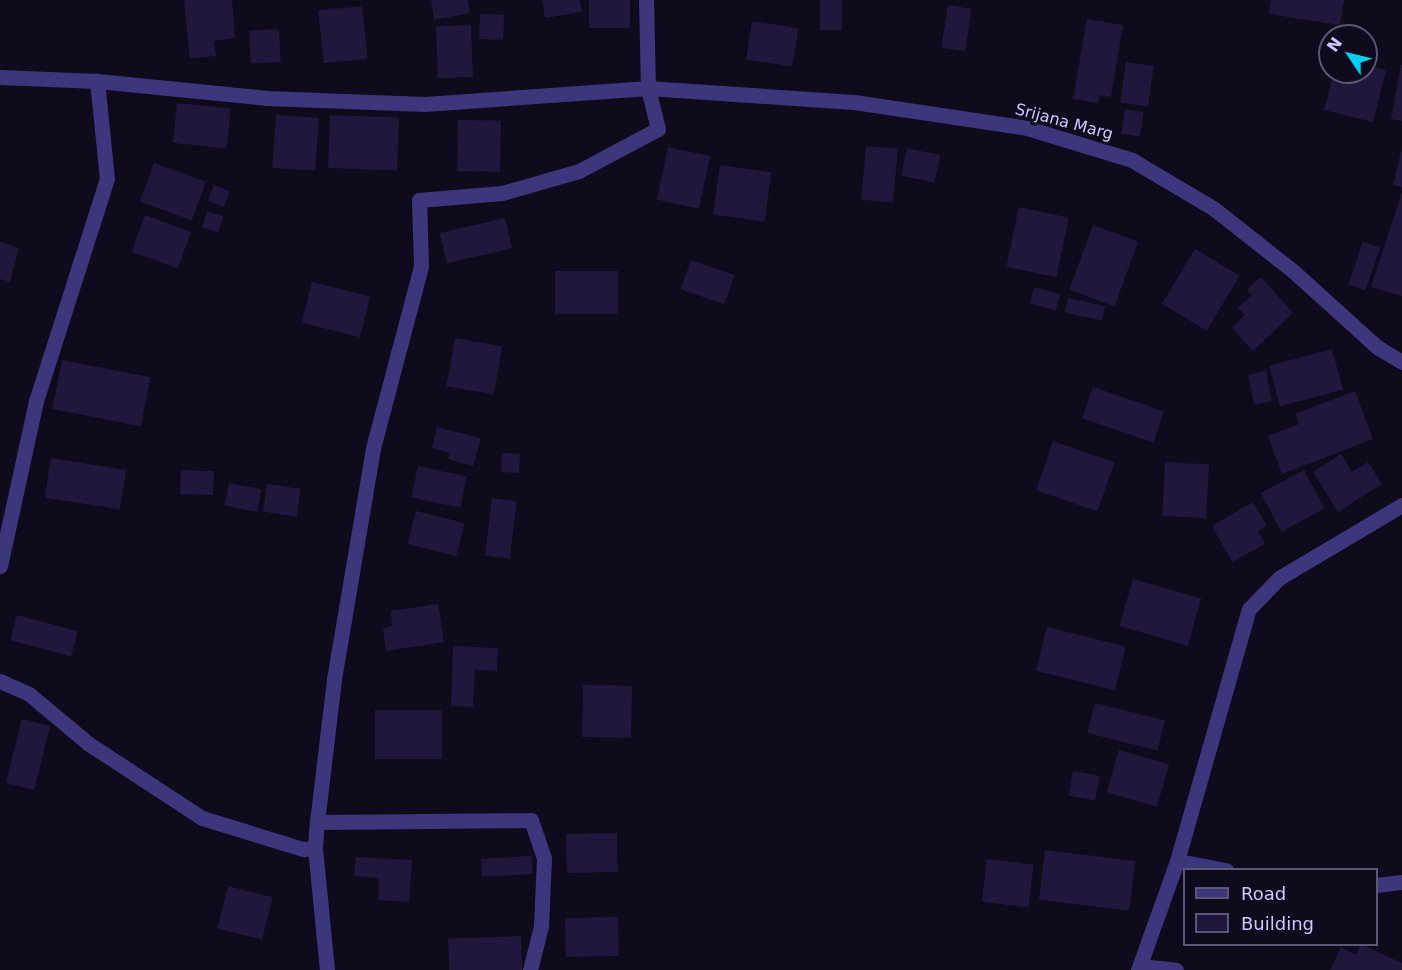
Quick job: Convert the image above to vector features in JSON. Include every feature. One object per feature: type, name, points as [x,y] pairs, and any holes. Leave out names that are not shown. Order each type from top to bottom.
[{"type":"street","points":[[327,970],[315,848],[334,679],[373,448],[421,266],[419,200],[502,193],[579,171],[658,129],[648,88],[646,0]]},
{"type":"street","name":"Srijana Marg","points":[[0,77],[97,81],[266,99],[425,104],[648,88],[854,102],[1027,128],[1132,160],[1213,208],[1293,271],[1377,347],[1402,362]]},
{"type":"street","points":[[0,566],[36,401],[107,179],[97,81]]},
{"type":"street","points":[[1176,970],[1139,968],[1177,861],[1249,609],[1279,578],[1402,505]]},
{"type":"street","points":[[0,681],[29,694],[89,744],[202,818],[303,849],[315,848]]},
{"type":"street","points":[[317,822],[531,820],[544,858],[541,926],[530,970]]},
{"type":"street","points":[[1177,861],[1215,868]]},
{"type":"street","points":[[1378,885],[1402,882]]},
{"type":"building","points":[[184,0],[232,0],[235,38],[214,41],[216,56],[190,59]]},
{"type":"building","points":[[431,0],[468,0],[470,13],[434,20]]},
{"type":"building","points":[[542,0],[580,0],[582,12],[545,18]]},
{"type":"building","points":[[589,0],[630,0],[630,28],[589,28]]},
{"type":"building","points":[[820,0],[842,0],[842,30],[820,30]]},
{"type":"building","points":[[1271,0],[1344,0],[1340,24],[1269,14]]},
{"type":"building","points":[[948,5],[972,9],[965,51],[941,47]]},
{"type":"building","points":[[362,6],[368,59],[324,63],[318,11]]},
{"type":"building","points":[[480,14],[504,15],[503,40],[479,39]]},
{"type":"building","points":[[1087,19],[1123,25],[1111,97],[1100,95],[1098,103],[1073,99]]},
{"type":"building","points":[[752,21],[798,28],[792,67],[746,60]]},
{"type":"building","points":[[471,25],[473,77],[438,78],[436,26]]},
{"type":"building","points":[[279,29],[281,62],[251,64],[249,31]]},
{"type":"building","points":[[1126,62],[1154,66],[1148,106],[1120,103]]},
{"type":"building","points":[[1402,65],[1402,121],[1391,119]]},
{"type":"building","points":[[1378,68],[1386,70],[1373,122],[1324,110],[1331,84],[1378,84]]},
{"type":"building","points":[[177,103],[231,109],[227,148],[173,143]]},
{"type":"building","points":[[1125,109],[1144,112],[1140,137],[1121,134]]},
{"type":"building","points":[[276,115],[319,118],[315,171],[272,168]]},
{"type":"building","points":[[330,115],[399,117],[397,170],[328,168]]},
{"type":"building","points":[[458,120],[501,121],[500,172],[457,171]]},
{"type":"building","points":[[866,146],[898,149],[893,203],[861,200]]},
{"type":"building","points":[[668,147],[710,156],[699,209],[657,200]]},
{"type":"building","points":[[907,148],[940,155],[934,182],[901,175]]},
{"type":"building","points":[[1402,152],[1402,187],[1393,185]]},
{"type":"building","points":[[154,163],[206,182],[192,220],[140,202]]},
{"type":"building","points":[[720,165],[771,172],[765,222],[713,215]]},
{"type":"building","points":[[214,185],[230,191],[224,207],[208,201]]},
{"type":"building","points":[[1402,192],[1402,296],[1371,287]]},
{"type":"building","points":[[1019,207],[1069,218],[1056,277],[1006,267]]},
{"type":"building","points":[[207,211],[223,216],[218,232],[202,227]]},
{"type":"building","points":[[145,215],[191,232],[178,268],[132,252]]},
{"type":"building","points":[[505,218],[512,248],[447,263],[440,233]]},
{"type":"building","points":[[1093,225],[1138,241],[1115,306],[1069,290]]},
{"type":"building","points":[[0,242],[19,248],[10,282],[0,279]]},
{"type":"building","points":[[1363,242],[1380,248],[1365,290],[1348,285]]},
{"type":"building","points":[[1195,249],[1240,276],[1207,331],[1162,304]]},
{"type":"building","points":[[691,260],[734,275],[724,304],[681,289]]},
{"type":"building","points":[[555,271],[618,271],[618,314],[555,314]]},
{"type":"building","points":[[1261,277],[1293,313],[1253,351],[1232,328],[1245,315],[1238,307],[1252,296],[1247,290]]},
{"type":"building","points":[[312,282],[370,297],[360,337],[302,323]]},
{"type":"building","points":[[1034,287],[1060,294],[1056,310],[1030,303]]},
{"type":"building","points":[[1068,298],[1105,306],[1102,321],[1065,313]]},
{"type":"building","points":[[455,338],[502,346],[494,395],[446,386]]},
{"type":"building","points":[[1332,349],[1343,390],[1280,406],[1269,366]]},
{"type":"building","points":[[62,360],[150,377],[141,426],[52,409]]},
{"type":"building","points":[[1266,371],[1272,401],[1254,405],[1248,374]]},
{"type":"building","points":[[1093,387],[1164,411],[1153,443],[1082,418]]},
{"type":"building","points":[[1355,391],[1373,439],[1282,474],[1268,436],[1299,424],[1295,414]]},
{"type":"building","points":[[437,427],[481,438],[473,466],[448,459],[450,453],[432,448]]},
{"type":"building","points":[[1053,441],[1114,462],[1098,511],[1036,490]]},
{"type":"building","points":[[502,453],[520,454],[519,473],[501,472]]},
{"type":"building","points":[[1341,454],[1352,472],[1368,462],[1382,484],[1338,512],[1313,472]]},
{"type":"building","points":[[51,458],[126,470],[120,509],[45,498]]},
{"type":"building","points":[[1165,462],[1209,464],[1206,518],[1162,516]]},
{"type":"building","points":[[418,466],[467,476],[460,508],[411,497]]},
{"type":"building","points":[[181,470],[214,471],[213,495],[180,494]]},
{"type":"building","points":[[1304,470],[1325,509],[1281,532],[1261,493]]},
{"type":"building","points":[[229,483],[261,489],[257,512],[225,506]]},
{"type":"building","points":[[267,484],[301,489],[297,516],[263,512]]},
{"type":"building","points":[[492,498],[517,501],[510,559],[485,556]]},
{"type":"building","points":[[1253,502],[1267,526],[1258,531],[1265,544],[1232,562],[1212,526]]},
{"type":"building","points":[[416,511],[465,523],[456,556],[408,544]]},
{"type":"building","points":[[1133,579],[1201,599],[1188,646],[1119,626]]},
{"type":"building","points":[[438,604],[444,642],[386,651],[383,628],[392,626],[391,611]]},
{"type":"building","points":[[17,615],[78,631],[71,656],[10,640]]},
{"type":"building","points":[[1047,627],[1126,647],[1115,690],[1036,671]]},
{"type":"building","points":[[453,646],[498,648],[497,671],[475,670],[473,707],[451,706]]},
{"type":"building","points":[[583,685],[632,686],[631,738],[582,737]]},
{"type":"building","points":[[1095,703],[1165,720],[1157,750],[1088,733]]},
{"type":"building","points":[[375,710],[442,710],[442,759],[375,759]]},
{"type":"building","points":[[22,719],[50,726],[34,790],[6,783]]},
{"type":"building","points":[[1119,750],[1169,764],[1157,807],[1107,792]]},
{"type":"building","points":[[1073,771],[1100,776],[1095,800],[1069,796]]},
{"type":"building","points":[[617,833],[618,872],[567,873],[566,834]]},
{"type":"building","points":[[1045,850],[1135,861],[1129,911],[1039,900]]},
{"type":"building","points":[[532,856],[533,874],[482,877],[481,859]]},
{"type":"building","points":[[356,857],[412,860],[409,902],[378,900],[379,878],[354,876]]},
{"type":"building","points":[[987,859],[1034,865],[1028,907],[982,902]]},
{"type":"building","points":[[228,886],[273,897],[262,940],[217,929]]},
{"type":"building","points":[[618,917],[619,956],[566,957],[565,918]]},
{"type":"building","points":[[521,936],[522,970],[449,970],[448,939]]},
{"type":"building","points":[[1360,946],[1365,946],[1402,963],[1402,970],[1330,970],[1341,947],[1356,955]]}]
